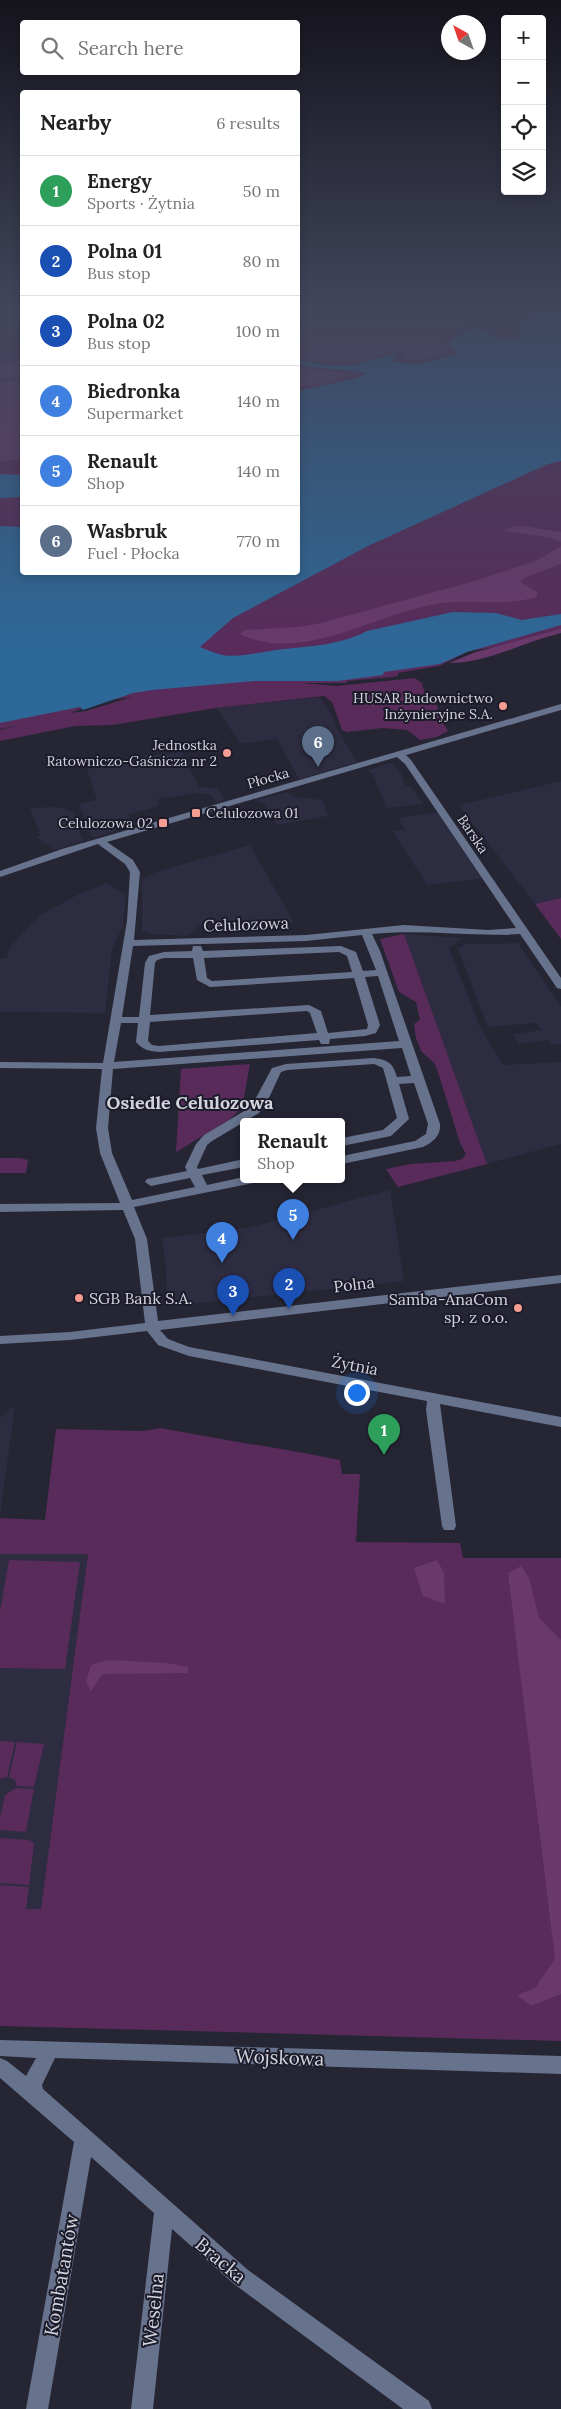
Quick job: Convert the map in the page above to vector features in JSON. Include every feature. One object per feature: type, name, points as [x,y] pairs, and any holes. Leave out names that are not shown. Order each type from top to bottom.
[{"type":"street","name":"Płocka","points":[[0,874],[100,840],[561,707]]},
{"type":"street","name":"Barska","points":[[399,754],[408,762],[561,986]]},
{"type":"street","points":[[100,840],[129,862],[135,872],[132,921],[108,1066],[102,1137],[144,1253],[152,1326]]},
{"type":"street","points":[[345,1159],[419,1144],[431,1137],[435,1129],[375,951],[366,933],[404,928],[488,933],[523,931]]},
{"type":"street","name":"Celulozowa","points":[[128,943],[197,943],[366,933]]},
{"type":"street","points":[[197,943],[202,980],[210,984],[382,973]]},
{"type":"street","points":[[341,948],[352,954],[374,1029],[365,1033],[155,1049],[146,1047],[142,1042],[151,959],[161,955],[198,955],[341,948]]},
{"type":"street","points":[[116,1020],[144,1020],[306,1007],[315,1011],[327,1050]]},
{"type":"street","points":[[0,1065],[108,1066],[406,1044]]},
{"type":"street","points":[[277,1054],[282,1068]]},
{"type":"street","points":[[242,1118],[255,1110],[261,1102],[274,1072],[282,1068],[378,1061],[387,1065],[404,1114],[402,1121],[385,1134],[345,1141]]},
{"type":"street","points":[[393,1081],[418,1079]]},
{"type":"street","points":[[203,1190],[191,1166],[204,1142],[240,1119]]},
{"type":"street","points":[[151,1182],[240,1164]]},
{"type":"street","points":[[0,1208],[101,1208],[127,1205],[240,1182]]},
{"type":"street","name":"Polna","points":[[0,1340],[38,1339],[561,1278]]},
{"type":"street","name":"Żytnia","points":[[152,1326],[157,1337],[164,1342],[200,1354],[561,1422]]},
{"type":"street","points":[[434,1398],[433,1410],[446,1493],[449,1526]]},
{"type":"street","name":"Wojskowa","points":[[0,2048],[561,2065]]},
{"type":"street","points":[[34,2094],[32,2084],[50,2050]]},
{"type":"street","name":"Bracka","points":[[0,2068],[34,2094],[84,2141],[240,2277],[421,2409]]},
{"type":"street","name":"Kombatantów","points":[[37,2409],[84,2141]]},
{"type":"street","name":"Weselna","points":[[142,2409],[164,2211]]},
{"type":"shaded area","points":[[0,420],[20,420],[20,575],[300,575],[300,420],[561,420],[561,632],[525,643],[469,651],[439,666],[398,673],[398,676],[347,681],[346,683],[302,683],[336,686],[415,678],[422,683],[423,688],[437,706],[440,718],[448,731],[437,737],[420,740],[407,730],[383,728],[347,732],[342,730],[332,702],[324,696],[216,708],[112,725],[75,726],[0,741],[0,730],[20,725],[0,729]],"holes":[[[132,697],[86,711],[70,713],[102,701]]]},
{"type":"shaded area","points":[[0,420],[20,420],[20,459],[0,461]]},
{"type":"shaded area","points":[[523,526],[561,532],[561,542],[552,538],[504,531],[511,527]]},
{"type":"shaded area","points":[[561,546],[561,564],[526,577],[520,582],[537,592],[537,597],[502,602],[442,603],[418,608],[316,640],[290,643],[265,642],[240,634],[244,630],[317,624],[475,581],[538,560]]},
{"type":"shaded area","points":[[561,629],[561,633],[492,656],[478,660],[449,663],[476,652]]},
{"type":"shaded area","points":[[320,697],[357,762],[299,779],[277,739],[240,744],[217,708]]},
{"type":"shaded area","points":[[182,752],[199,787],[217,788],[225,800],[216,802],[211,795],[199,793],[158,799],[159,806],[127,815],[138,824],[96,837],[91,836],[79,804],[97,800],[85,763]]},
{"type":"shaded area","points":[[391,763],[401,773],[405,786],[411,787],[423,804],[386,808],[373,774],[368,770]]},
{"type":"shaded area","points":[[561,781],[561,898],[535,904],[459,805]]},
{"type":"shaded area","points":[[287,792],[295,797],[323,800],[328,816],[277,825],[264,803],[255,801]]},
{"type":"shaded area","points":[[30,808],[64,808],[74,813],[83,841],[54,850],[36,837],[40,835]]},
{"type":"shaded area","points":[[440,812],[486,878],[427,885],[393,831],[405,830],[398,818]]},
{"type":"shaded area","points":[[250,845],[294,923],[202,924],[187,936],[153,934],[142,931],[142,880],[156,872]]},
{"type":"shaded area","points":[[107,883],[126,895],[123,926],[112,949],[105,1013],[0,1012],[0,959],[7,958],[10,947],[39,916],[79,894]]},
{"type":"shaded area","points":[[561,898],[561,939],[535,904]]},
{"type":"shaded area","points":[[404,934],[462,938],[449,948],[480,1027],[503,1065],[561,1062],[561,1144],[487,1164]]},
{"type":"shaded area","points":[[404,934],[487,1164],[398,1187],[386,1169],[411,1164],[455,1161],[462,1159],[466,1154],[460,1143],[437,1069],[434,1063],[421,1051],[416,1038],[414,1024],[420,1020],[416,1002],[399,992],[380,939]]},
{"type":"shaded area","points":[[518,943],[561,1007],[561,1044],[552,1045],[548,1040],[519,1044],[513,1034],[542,1030],[537,1023],[488,1027],[458,949],[465,944]]},
{"type":"shaded area","points":[[250,1064],[242,1108],[229,1120],[176,1152],[181,1069]]},
{"type":"shaded area","points":[[0,1158],[28,1160],[26,1173],[0,1173]]},
{"type":"shaded area","points":[[390,1190],[404,1281],[178,1305],[167,1296],[165,1256],[161,1238],[247,1228]]},
{"type":"shaded area","points":[[15,1405],[0,1516],[0,1418]]},
{"type":"shaded area","points":[[161,1428],[340,1460],[342,1474],[360,1474],[356,1542],[460,1543],[463,1558],[561,1558],[561,2041],[0,2026],[0,1885],[29,1887],[26,1909],[41,1909],[88,1554],[0,1554],[0,1518],[45,1520],[56,1429],[143,1431]]},
{"type":"shaded area","points":[[0,1554],[88,1554],[26,2027],[0,2025]]},
{"type":"shaded area","points":[[9,1560],[80,1562],[65,1669],[0,1668],[0,1612]]},
{"type":"shaded area","points":[[437,1560],[444,1573],[445,1604],[423,1596],[414,1568]]},
{"type":"shaded area","points":[[521,1566],[529,1578],[539,1618],[561,1640],[561,1994],[531,2006],[517,1995],[535,1988],[555,1959],[508,1573]]},
{"type":"shaded area","points":[[107,1660],[166,1663],[189,1667],[187,1673],[102,1674],[91,1691],[86,1682],[91,1665]]},
{"type":"shaded area","points":[[0,1741],[15,1742],[7,1777],[0,1779]]},
{"type":"shaded area","points":[[17,1742],[44,1744],[34,1787],[17,1786],[15,1780],[9,1777]]},
{"type":"shaded area","points":[[16,1788],[34,1789],[26,1832],[0,1830],[0,1818],[5,1795]]},
{"type":"shaded area","points":[[0,1838],[29,1840],[34,1843],[29,1885],[0,1883]]},
{"type":"water","points":[[300,420],[561,420],[561,461],[548,464],[368,546],[233,618],[200,647],[222,655],[236,656],[323,645],[345,640],[367,631],[453,612],[496,613],[522,620],[561,614],[561,625],[467,652],[440,664],[384,672],[383,675],[338,681],[254,681],[152,690],[133,693],[83,710],[80,707],[0,723],[0,526],[20,527],[20,575],[300,575]]},
{"type":"water","points":[[0,474],[20,475],[20,497],[0,498]]},
{"type":"place","name":"HUSAR Budownictwo Inżynieryjne S.A.","points":[[503,706]]},
{"type":"place","name":"Jednostka Ratowniczo-Gaśnicza nr 2","points":[[227,753]]},
{"type":"place","name":"Wasbruk","points":[[318,767]]},
{"type":"place","name":"Celulozowa 01","points":[[196,813]]},
{"type":"place","name":"Celulozowa 02","points":[[163,823]]},
{"type":"place","name":"Renault","points":[[293,1240]]},
{"type":"place","name":"Biedronka","points":[[222,1263]]},
{"type":"place","name":"SGB Bank S.A.","points":[[79,1298]]},
{"type":"place","name":"Samba-AnaCom sp. z o.o.","points":[[518,1308]]},
{"type":"place","name":"Polna 01","points":[[289,1309]]},
{"type":"place","name":"Polna 02","points":[[233,1316]]},
{"type":"place","name":"Energy","points":[[384,1455]]},
{"type":"district","name":"Osiedle Celulozowa","points":[[190,1103]]}]
